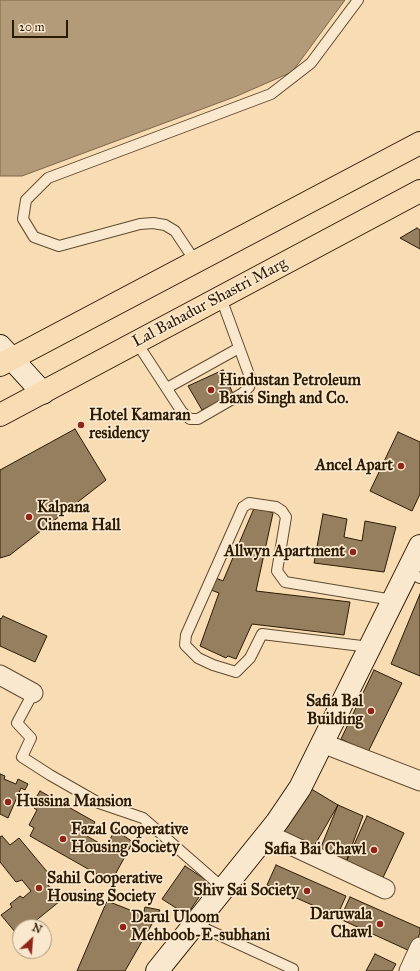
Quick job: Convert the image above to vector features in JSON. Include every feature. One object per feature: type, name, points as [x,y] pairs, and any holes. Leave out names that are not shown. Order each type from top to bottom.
[{"type":"main road","points":[[4,356],[195,261],[420,143]]},
{"type":"main road","name":"Lal Bahadur Shastri Marg","points":[[0,415],[420,191]]},
{"type":"street","points":[[4,356],[43,393]]},
{"type":"street","points":[[157,971],[267,834],[300,788],[393,600],[414,575],[420,546]]},
{"type":"street","points":[[0,674],[33,693]]},
{"type":"street","points":[[322,743],[420,781]]},
{"type":"street","points":[[267,834],[385,889]]},
{"type":"street","points":[[409,971],[420,947]]},
{"type":"lane","points":[[195,261],[175,231],[165,225],[153,223],[140,224],[59,246],[34,237],[23,219],[26,200],[48,178],[271,94],[311,63],[358,0]]},
{"type":"lane","points":[[137,342],[182,412],[190,419],[198,419],[243,393],[249,387],[251,380],[221,298]]},
{"type":"lane","points":[[167,388],[239,348]]},
{"type":"lane","points":[[370,647],[262,634],[250,658],[236,672],[213,665],[198,658],[185,645],[186,635],[243,507],[249,503],[276,508],[282,511],[286,517],[277,571],[285,582],[393,600]]},
{"type":"lane","points":[[33,693],[17,723],[31,738],[22,757],[99,803],[143,818],[224,888]]},
{"type":"lane","points":[[195,924],[293,969]]},
{"type":"shaded area","points":[[0,0],[345,0],[292,72],[237,96],[22,176],[0,176]]},
{"type":"building","points":[[417,228],[420,230],[420,249],[400,238]]},
{"type":"building","name":"Hindustan Petroleum Baxis Singh and Co.","points":[[223,370],[233,394],[202,410],[188,386]]},
{"type":"building","name":"Kalpana Cinema Hall","points":[[75,429],[106,480],[10,555],[0,558],[0,470]]},
{"type":"building","name":"Ancel Apart","points":[[398,432],[420,442],[420,494],[412,511],[370,491]]},
{"type":"building","points":[[255,506],[273,513],[256,591],[350,602],[344,635],[252,624],[236,659],[228,656],[226,658],[200,646],[219,593],[211,590],[216,578],[223,581]]},
{"type":"building","name":"Allwyn Apartment","points":[[323,514],[347,519],[344,537],[362,541],[365,521],[396,527],[384,572],[314,563]]},
{"type":"building","points":[[420,594],[420,676],[391,664]]},
{"type":"building","points":[[3,616],[47,636],[35,662],[0,646],[0,618],[1,619]]},
{"type":"building","name":"Safia Bal Building","points":[[374,670],[402,683],[368,752],[341,739]]},
{"type":"building","name":"Hussina Mansion","points":[[0,774],[5,776],[4,779],[16,784],[18,779],[28,784],[25,790],[21,788],[8,818],[0,814]]},
{"type":"building","points":[[308,787],[338,805],[310,853],[280,838]]},
{"type":"building","name":"Fazal Cooperative Housing Society","points":[[40,791],[95,822],[87,836],[106,847],[116,828],[125,833],[124,836],[133,842],[111,882],[30,836],[34,828],[29,825],[37,810],[34,808],[37,803],[34,801]]},
{"type":"building","points":[[338,805],[363,816],[344,867],[317,857]]},
{"type":"building","name":"Safia Bai Chawl","points":[[367,816],[404,833],[380,884],[344,867]]},
{"type":"building","name":"Sahil Cooperative Housing Society","points":[[2,836],[10,845],[19,838],[54,880],[48,885],[60,901],[38,919],[12,919],[12,928],[1,915],[12,907],[10,904],[20,896],[23,898],[31,891],[22,880],[16,882],[0,862],[0,837]]},
{"type":"building","name":"Shiv Sai Society","points":[[276,865],[346,896],[337,916],[267,885]]},
{"type":"building","points":[[185,866],[209,882],[187,915],[162,899]]},
{"type":"building","name":"Daruwala Chawl","points":[[350,897],[420,928],[420,933],[412,952],[340,919]]},
{"type":"building","name":"Darul Uloom Mehboob-E-subhani","points":[[107,901],[143,915],[145,907],[160,910],[125,971],[77,971]]},
{"type":"building","points":[[375,954],[396,964],[392,971],[366,971]]},
{"type":"place","name":"Hindustan Petroleum Baxis Singh and Co.","points":[[211,390]]},
{"type":"place","name":"Hotel Kamaran residency","points":[[81,425]]},
{"type":"place","name":"Ancel Apart","points":[[401,466]]},
{"type":"place","name":"Kalpana Cinema Hall","points":[[29,517]]},
{"type":"place","name":"Allwyn Apartment","points":[[353,552]]},
{"type":"place","name":"Safia Bal Building","points":[[371,711]]},
{"type":"place","name":"Hussina Mansion","points":[[8,802]]},
{"type":"place","name":"Fazal Cooperative Housing Society","points":[[63,839]]},
{"type":"place","name":"Safia Bai Chawl","points":[[374,850]]},
{"type":"place","name":"Sahil Cooperative Housing Society","points":[[39,888]]},
{"type":"place","name":"Shiv Sai Society","points":[[307,891]]},
{"type":"place","name":"Daruwala Chawl","points":[[380,924]]},
{"type":"place","name":"Darul Uloom Mehboob-E-subhani","points":[[123,927]]}]
